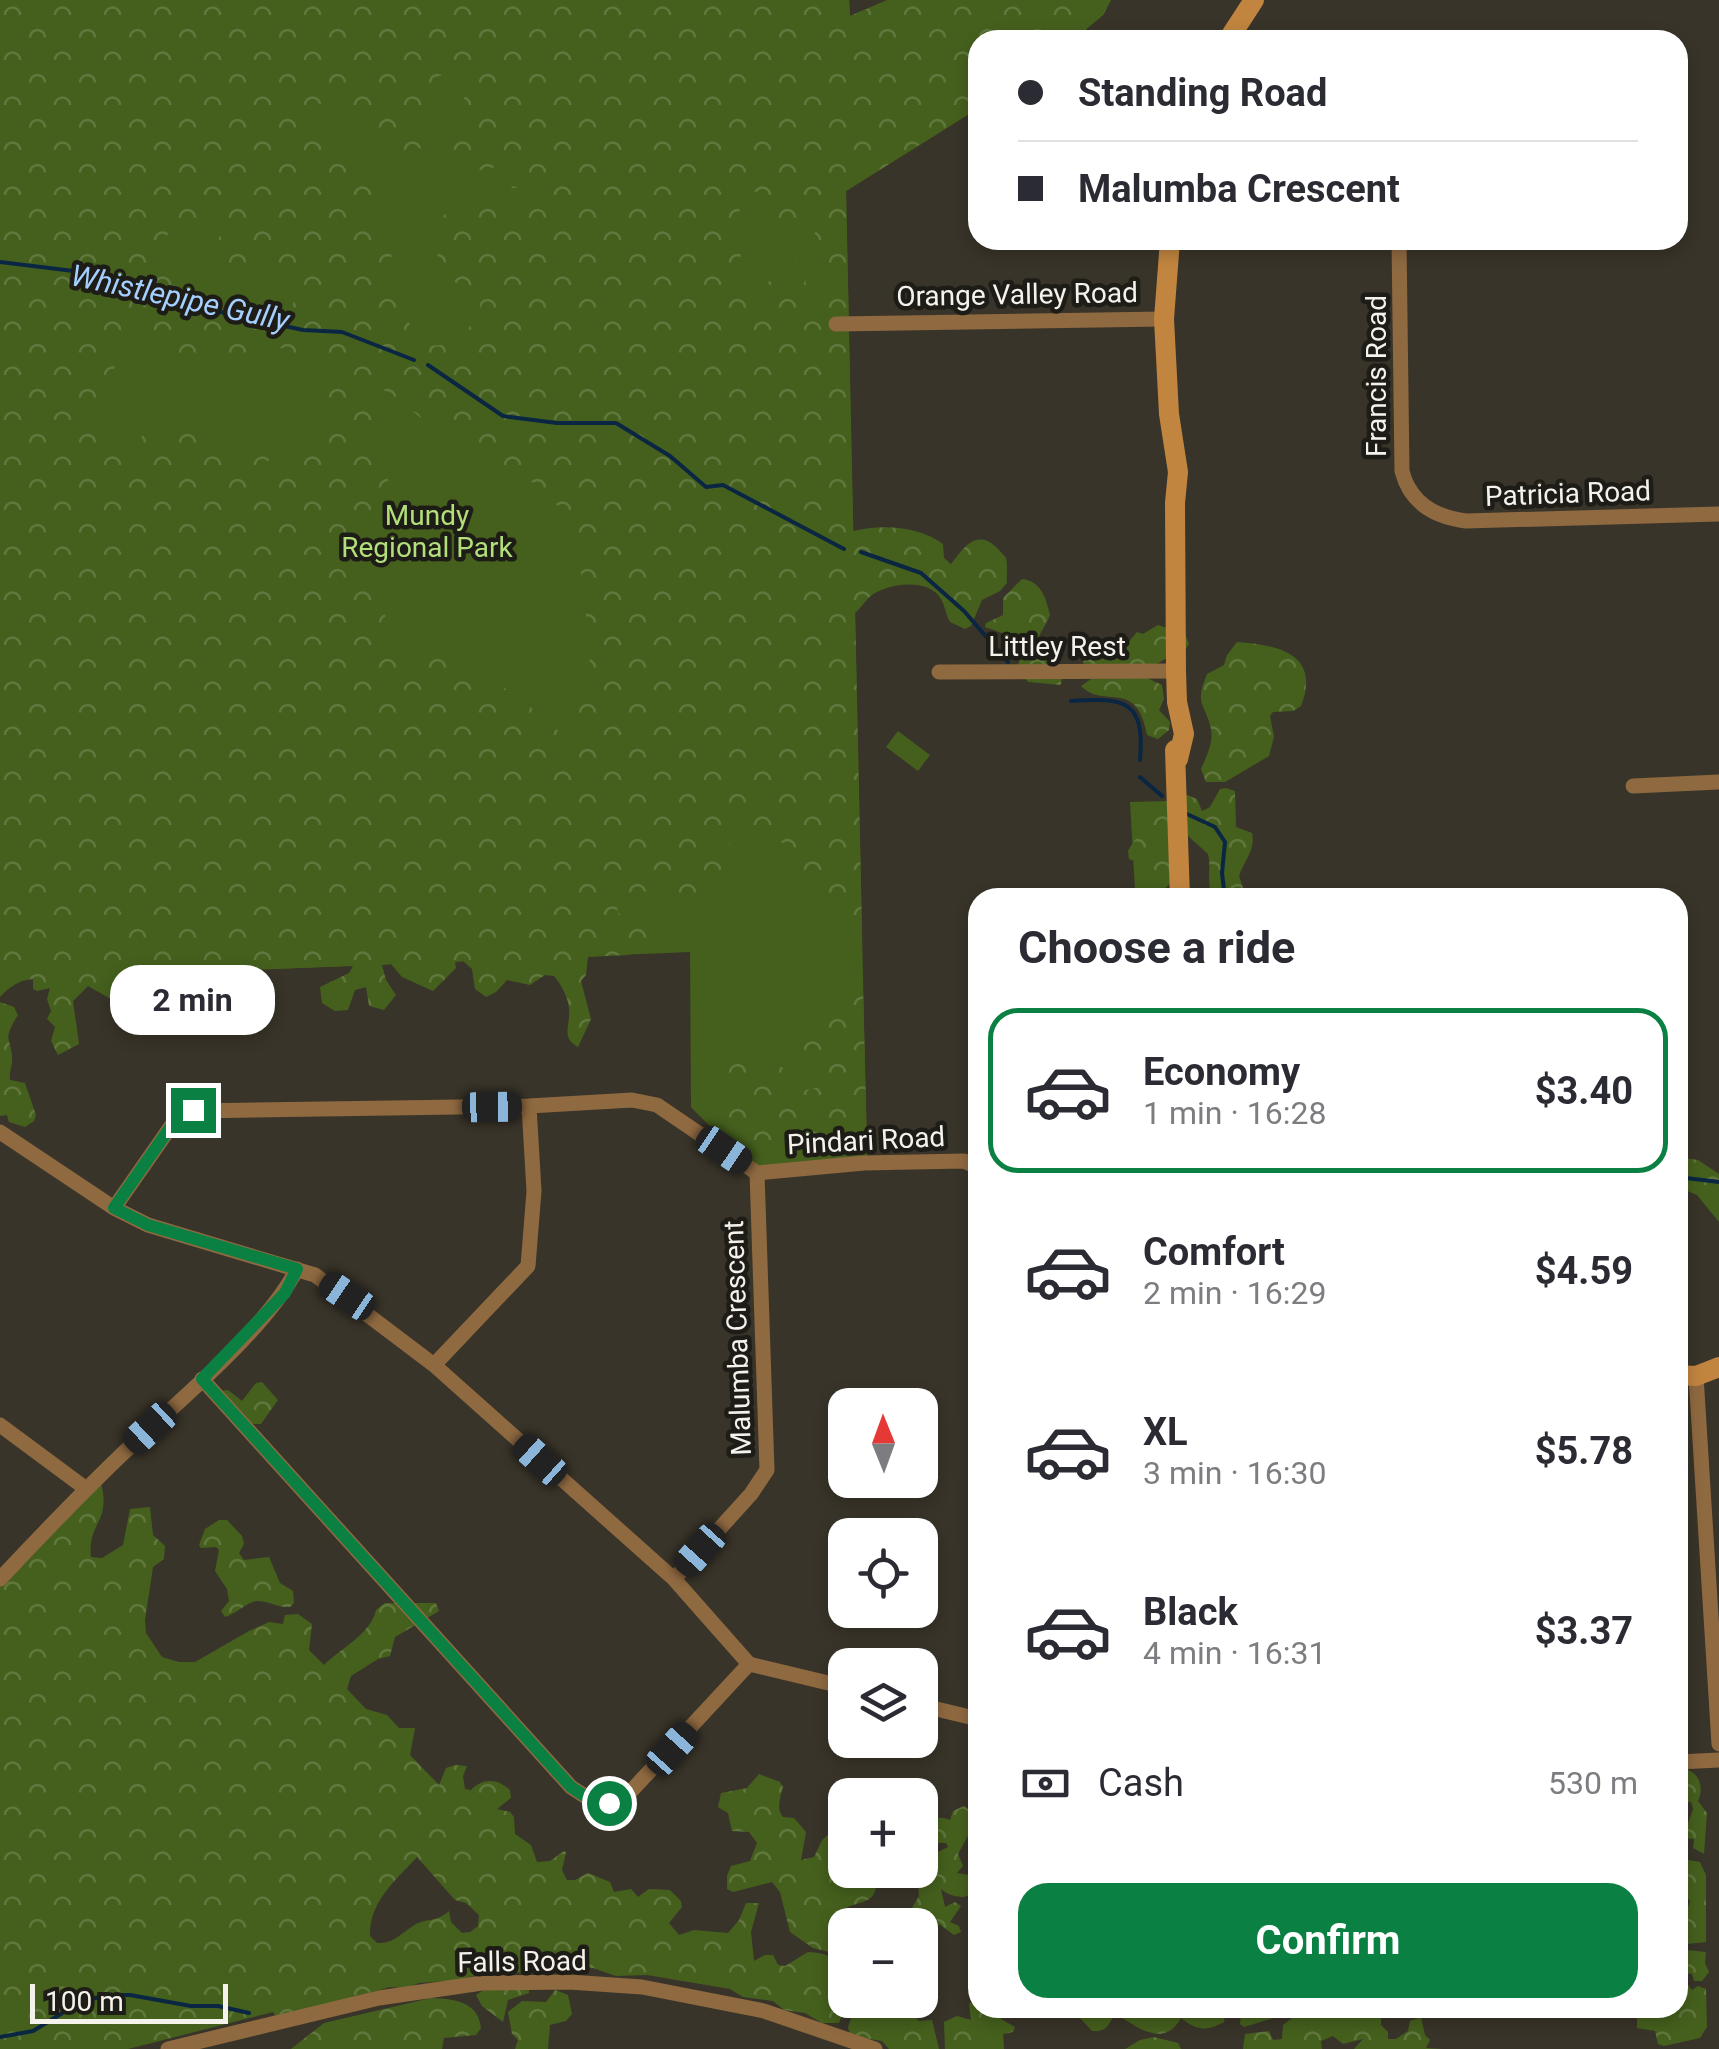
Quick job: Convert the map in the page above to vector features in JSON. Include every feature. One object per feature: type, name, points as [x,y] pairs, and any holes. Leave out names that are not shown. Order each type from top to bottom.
[{"type":"street","points":[[1234,30],[1254,0]]},
{"type":"street","points":[[1164,319],[1169,250]]},
{"type":"street","name":"Francis Road","points":[[1399,250],[1402,471],[1409,490],[1422,505]]},
{"type":"street","name":"Orange Valley Road","points":[[836,324],[1164,319],[1170,414],[1166,451],[1175,504],[1176,676],[1171,708],[1178,760],[1180,888]]},
{"type":"street","name":"Patricia Road","points":[[1422,505],[1449,519],[1466,521],[1719,514]]},
{"type":"street","name":"Littley Rest","points":[[939,672],[1176,676]]},
{"type":"street","points":[[1633,786],[1719,782]]},
{"type":"street","points":[[114,1208],[174,1122],[193,1110],[529,1106],[632,1100],[658,1106],[757,1172]]},
{"type":"street","points":[[434,1365],[528,1266],[534,1191],[529,1106]]},
{"type":"street","points":[[0,1132],[114,1208],[148,1225],[315,1275],[347,1296],[434,1365],[674,1579],[749,1664],[828,1683]]},
{"type":"street","name":"Pindari Road","points":[[757,1172],[864,1163],[968,1162]]},
{"type":"street","name":"Malumba Crescent","points":[[674,1579],[751,1494],[767,1470],[757,1172]]},
{"type":"street","points":[[0,1579],[86,1488],[202,1379],[285,1293],[297,1269]]},
{"type":"street","points":[[1688,1375],[1719,1367]]},
{"type":"street","points":[[202,1379],[571,1787],[597,1804],[622,1802],[749,1664]]},
{"type":"street","points":[[1688,1397],[1719,1744]]},
{"type":"street","points":[[0,1426],[86,1488]]},
{"type":"street","points":[[938,1709],[968,1717]]},
{"type":"street","points":[[1688,1762],[1719,1760]]},
{"type":"street","name":"Falls Road","points":[[168,2049],[223,2042],[396,1995],[482,1982],[642,1987],[764,2010],[875,2049]]},
{"type":"green space","name":"Mundy Regional Park","points":[[0,0],[849,0],[850,16],[887,0],[1111,0],[1103,15],[1085,30],[968,30],[968,115],[846,191],[867,1163],[757,1173],[691,1107],[690,952],[0,980]]},
{"type":"green space","name":"Mundy Regional Park","points":[[0,0],[849,0],[850,16],[888,0],[1111,0],[1103,15],[1085,30],[968,30],[968,115],[846,191],[853,531],[888,527],[923,533],[943,544],[944,558],[951,564],[970,543],[988,541],[1006,558],[1007,567],[1007,583],[982,600],[971,626],[965,629],[950,622],[935,592],[918,585],[898,585],[879,591],[855,613],[862,937],[835,923],[787,847],[760,830],[743,832],[730,844],[716,881],[702,892],[639,891],[620,896],[617,911],[629,923],[641,924],[652,936],[628,955],[588,957],[586,975],[581,981],[591,1019],[578,1047],[569,1040],[568,1004],[554,976],[545,975],[530,985],[507,980],[486,997],[475,989],[472,969],[463,961],[455,962],[456,968],[433,991],[402,977],[391,964],[382,965],[396,995],[384,1010],[369,1006],[366,987],[355,990],[348,1010],[335,1011],[322,1003],[320,987],[349,973],[353,966],[167,973],[151,982],[148,995],[139,997],[128,993],[109,998],[88,986],[73,1001],[79,1044],[58,1055],[51,1041],[55,1027],[47,1019],[51,1011],[47,999],[50,988],[33,989],[33,979],[15,985],[0,997],[0,292],[8,287],[0,284]],"holes":[[[474,65],[480,74],[478,81],[452,113],[455,130],[450,161],[473,170],[499,166],[512,188],[541,184],[543,193],[511,201],[495,193],[486,205],[479,201],[447,212],[439,220],[438,261],[460,288],[480,300],[480,308],[456,344],[423,346],[411,328],[402,288],[391,271],[392,247],[400,236],[378,219],[369,185],[352,156],[304,105],[352,101],[353,111],[361,117],[376,116],[380,139],[394,156],[424,147],[415,123],[436,96],[439,85],[433,78]],[[740,190],[767,193],[771,227],[785,232],[807,225],[817,230],[808,243],[833,273],[817,288],[806,285],[815,258],[801,257],[781,276],[738,296],[718,295],[739,270]],[[223,199],[230,210],[226,232],[219,237],[216,250],[220,259],[235,265],[256,260],[270,262],[286,270],[295,292],[290,311],[190,285],[182,265],[163,257],[161,251],[167,235],[175,230],[193,235],[213,230],[212,201]],[[129,330],[199,362],[229,361],[282,348],[342,377],[321,389],[320,425],[300,462],[270,482],[246,486],[270,459],[261,445],[215,448],[183,422],[173,420],[153,427],[132,448],[102,447],[95,437],[98,392],[127,350]],[[375,386],[426,422],[453,433],[530,480],[563,511],[582,578],[590,654],[589,674],[572,735],[566,738],[462,657],[407,653],[390,627],[380,598],[377,568],[388,475],[375,437]]]},
{"type":"green space","points":[[1022,579],[1038,587],[1047,602],[1050,615],[1037,641],[1037,659],[1050,657],[1062,668],[1061,685],[1028,682],[1017,667],[1021,657],[1006,652],[1005,634],[985,627],[1003,615],[1003,598]]},
{"type":"green space","points":[[1158,625],[1185,634],[1189,644],[1180,657],[1165,659],[1152,667],[1083,662],[1100,640],[1118,636],[1127,644],[1137,632],[1143,634]]},
{"type":"green space","points":[[1237,642],[1268,646],[1292,656],[1301,664],[1306,688],[1301,706],[1270,716],[1274,737],[1269,756],[1225,782],[1206,782],[1201,769],[1212,734],[1201,692],[1207,674],[1224,665]]},
{"type":"green space","points":[[1145,677],[1162,685],[1164,699],[1159,710],[1170,722],[1169,730],[1158,739],[1147,735],[1142,717],[1128,700],[1100,696],[1081,686],[1091,679]]},
{"type":"green space","points":[[898,731],[930,755],[918,771],[886,747]]},
{"type":"green space","points":[[1220,789],[1235,791],[1236,827],[1252,833],[1251,850],[1239,876],[1243,888],[1210,888],[1208,854],[1187,835],[1186,795],[1197,799],[1202,811],[1210,807]]},
{"type":"green space","points":[[1168,801],[1170,884],[1165,888],[1135,888],[1130,802]]},
{"type":"green space","points":[[1170,811],[1173,863],[1161,877],[1150,866],[1129,859],[1128,851],[1152,813]]},
{"type":"green space","points":[[863,989],[867,1141],[856,1146],[812,1145],[763,1152],[719,1135],[691,1107],[691,1102],[710,1106],[723,1114],[725,1070],[745,1058],[776,1063],[793,1075],[801,1091],[821,1087],[822,1069],[817,1055],[799,1056],[795,1052],[801,1029],[818,1011]]},
{"type":"green space","points":[[0,1002],[14,1007],[18,1015],[8,1036],[12,1055],[10,1080],[25,1083],[36,1115],[25,1127],[9,1122],[7,1115],[0,1116]]},
{"type":"green space","points":[[1688,1158],[1698,1160],[1719,1174],[1719,1222],[1697,1195],[1688,1191]]},
{"type":"green space","points":[[262,1382],[278,1400],[261,1424],[251,1424],[221,1391],[228,1390],[242,1401],[256,1383]]},
{"type":"green space","points":[[99,1476],[104,1503],[93,1535],[91,1557],[102,1558],[123,1545],[130,1509],[150,1507],[153,1535],[165,1546],[164,1559],[153,1567],[145,1620],[146,1633],[162,1657],[195,1662],[249,1631],[269,1622],[283,1624],[285,1615],[298,1614],[312,1624],[309,1650],[324,1665],[362,1633],[385,1603],[436,1603],[439,1611],[395,1637],[390,1656],[351,1676],[347,1689],[366,1709],[387,1715],[399,1728],[415,1728],[410,1755],[439,1785],[446,1768],[455,1765],[467,1766],[463,1776],[465,1789],[490,1781],[505,1786],[511,1798],[497,1809],[514,1817],[515,1834],[531,1845],[537,1862],[550,1861],[564,1851],[562,1870],[567,1880],[588,1873],[610,1882],[614,1892],[631,1889],[638,1897],[649,1889],[670,1890],[681,1901],[682,1907],[669,1923],[679,1935],[694,1930],[728,1933],[746,1903],[759,1903],[751,1932],[754,1961],[773,1955],[778,1965],[785,1966],[808,1952],[828,1956],[828,2018],[841,2018],[839,2023],[822,2023],[805,2013],[784,2010],[773,2001],[743,1997],[730,1989],[647,1975],[616,1976],[593,1968],[491,1971],[458,1980],[390,1987],[277,2018],[273,2012],[128,2049],[0,2049],[0,1579]],"holes":[[[417,1857],[455,1900],[466,1903],[479,1915],[478,1926],[470,1932],[462,1933],[451,1922],[449,1911],[418,1923],[388,1942],[377,1943],[370,1936],[379,1902]]]},
{"type":"green space","points":[[219,1520],[227,1520],[242,1536],[244,1544],[239,1553],[244,1560],[269,1557],[280,1583],[293,1591],[294,1603],[290,1607],[256,1601],[225,1617],[221,1611],[229,1601],[227,1589],[215,1571],[219,1550],[199,1545],[205,1529]]},
{"type":"green space","points":[[1688,1770],[1700,1782],[1698,1801],[1707,1813],[1704,1854],[1693,1848],[1694,1839],[1688,1838],[1691,1802]]},
{"type":"green space","points":[[759,1774],[780,1782],[781,1814],[794,1818],[806,1832],[801,1860],[814,1857],[828,1836],[828,1888],[876,1888],[864,1902],[847,1908],[828,1908],[828,1952],[813,1948],[790,1932],[780,1892],[772,1882],[733,1892],[727,1889],[731,1866],[750,1861],[757,1843],[749,1832],[732,1831],[728,1813],[718,1807],[721,1793],[747,1788]]},
{"type":"green space","points":[[964,1806],[968,1809],[968,1836],[958,1854],[963,1866],[957,1873],[968,1875],[968,1896],[941,1889],[945,1907],[955,1902],[961,1906],[950,1922],[959,1926],[961,1932],[954,1935],[939,1924],[938,1927],[938,1908],[912,1908],[919,1896],[918,1888],[938,1888],[938,1852],[948,1847],[938,1843],[938,1818],[950,1820],[953,1811]]},
{"type":"green space","points":[[1688,1860],[1700,1862],[1706,1875],[1706,1942],[1688,1944]]},
{"type":"green space","points":[[1688,1950],[1706,1952],[1709,1972],[1702,1981],[1694,1981],[1688,1973]]},
{"type":"green space","points":[[1688,1985],[1692,1990],[1698,1986],[1706,1989],[1707,2027],[1700,2038],[1664,2046],[1658,2044],[1655,2031],[1637,2028],[1637,2018],[1688,2018]]},
{"type":"green space","points":[[485,1989],[529,1989],[529,1993],[508,2000],[503,2022],[482,2006],[476,1995]]},
{"type":"green space","points":[[555,1990],[568,1995],[572,2014],[566,2021],[550,2025],[548,2049],[515,2049],[518,2040],[512,2034],[508,2012],[522,2001],[546,2002]]},
{"type":"green space","points":[[431,1998],[470,2007],[481,2028],[476,2035],[444,2038],[442,2049],[291,2049],[324,2023]]},
{"type":"green space","points":[[957,2016],[971,2020],[1001,2018],[1015,2027],[1013,2032],[1003,2034],[1004,2049],[945,2049],[944,2022]]},
{"type":"green space","points":[[851,2018],[932,2020],[939,2049],[889,2049],[882,2041],[851,2036],[848,2028]]},
{"type":"green space","points":[[1080,2018],[1113,2018],[1105,2029],[1092,2031]]},
{"type":"green space","points":[[1123,2018],[1181,2018],[1167,2032],[1158,2034]]},
{"type":"green space","points":[[1181,2018],[1225,2018],[1224,2022],[1206,2028]]},
{"type":"green space","points":[[1241,2018],[1273,2018],[1244,2027]]},
{"type":"green space","points":[[1292,2018],[1381,2018],[1388,2039],[1396,2039],[1408,2031],[1410,2021],[1421,2018],[1430,2040],[1426,2048],[1442,2049],[1354,2049],[1363,2039],[1343,2044],[1333,2036],[1321,2041],[1322,2049],[1243,2049],[1245,2034],[1269,2031],[1273,2040],[1282,2039],[1283,2025]]},
{"type":"green space","points":[[1154,2037],[1178,2043],[1181,2049],[1125,2049],[1140,2040]]},
{"type":"waterway","name":"Whistlepipe Gully","points":[[0,262],[98,274],[151,286],[211,310],[303,330],[342,332],[414,360]]},
{"type":"waterway","name":"Whistlepipe Gully","points":[[428,365],[503,416],[557,423],[616,423],[670,456],[706,487],[723,485],[844,549]]},
{"type":"waterway","points":[[861,552],[921,573],[964,611],[1008,662]]},
{"type":"waterway","name":"Whistlepipe Gully","points":[[1071,701],[1106,700],[1128,707],[1139,725],[1140,760]]},
{"type":"waterway","name":"Whistlepipe Gully","points":[[1140,777],[1162,796]]},
{"type":"waterway","name":"Whistlepipe Gully","points":[[1187,814],[1215,827],[1225,842],[1224,888]]},
{"type":"waterway","name":"Whistlepipe Gully","points":[[1688,1178],[1719,1182]]},
{"type":"waterway","points":[[0,2037],[33,2031],[82,2001],[109,1995],[249,2013]]},
{"type":"route","points":[[193,1110],[174,1122],[114,1208],[148,1225],[297,1269],[285,1293],[202,1379],[571,1787],[597,1804],[609,1803]]}]
